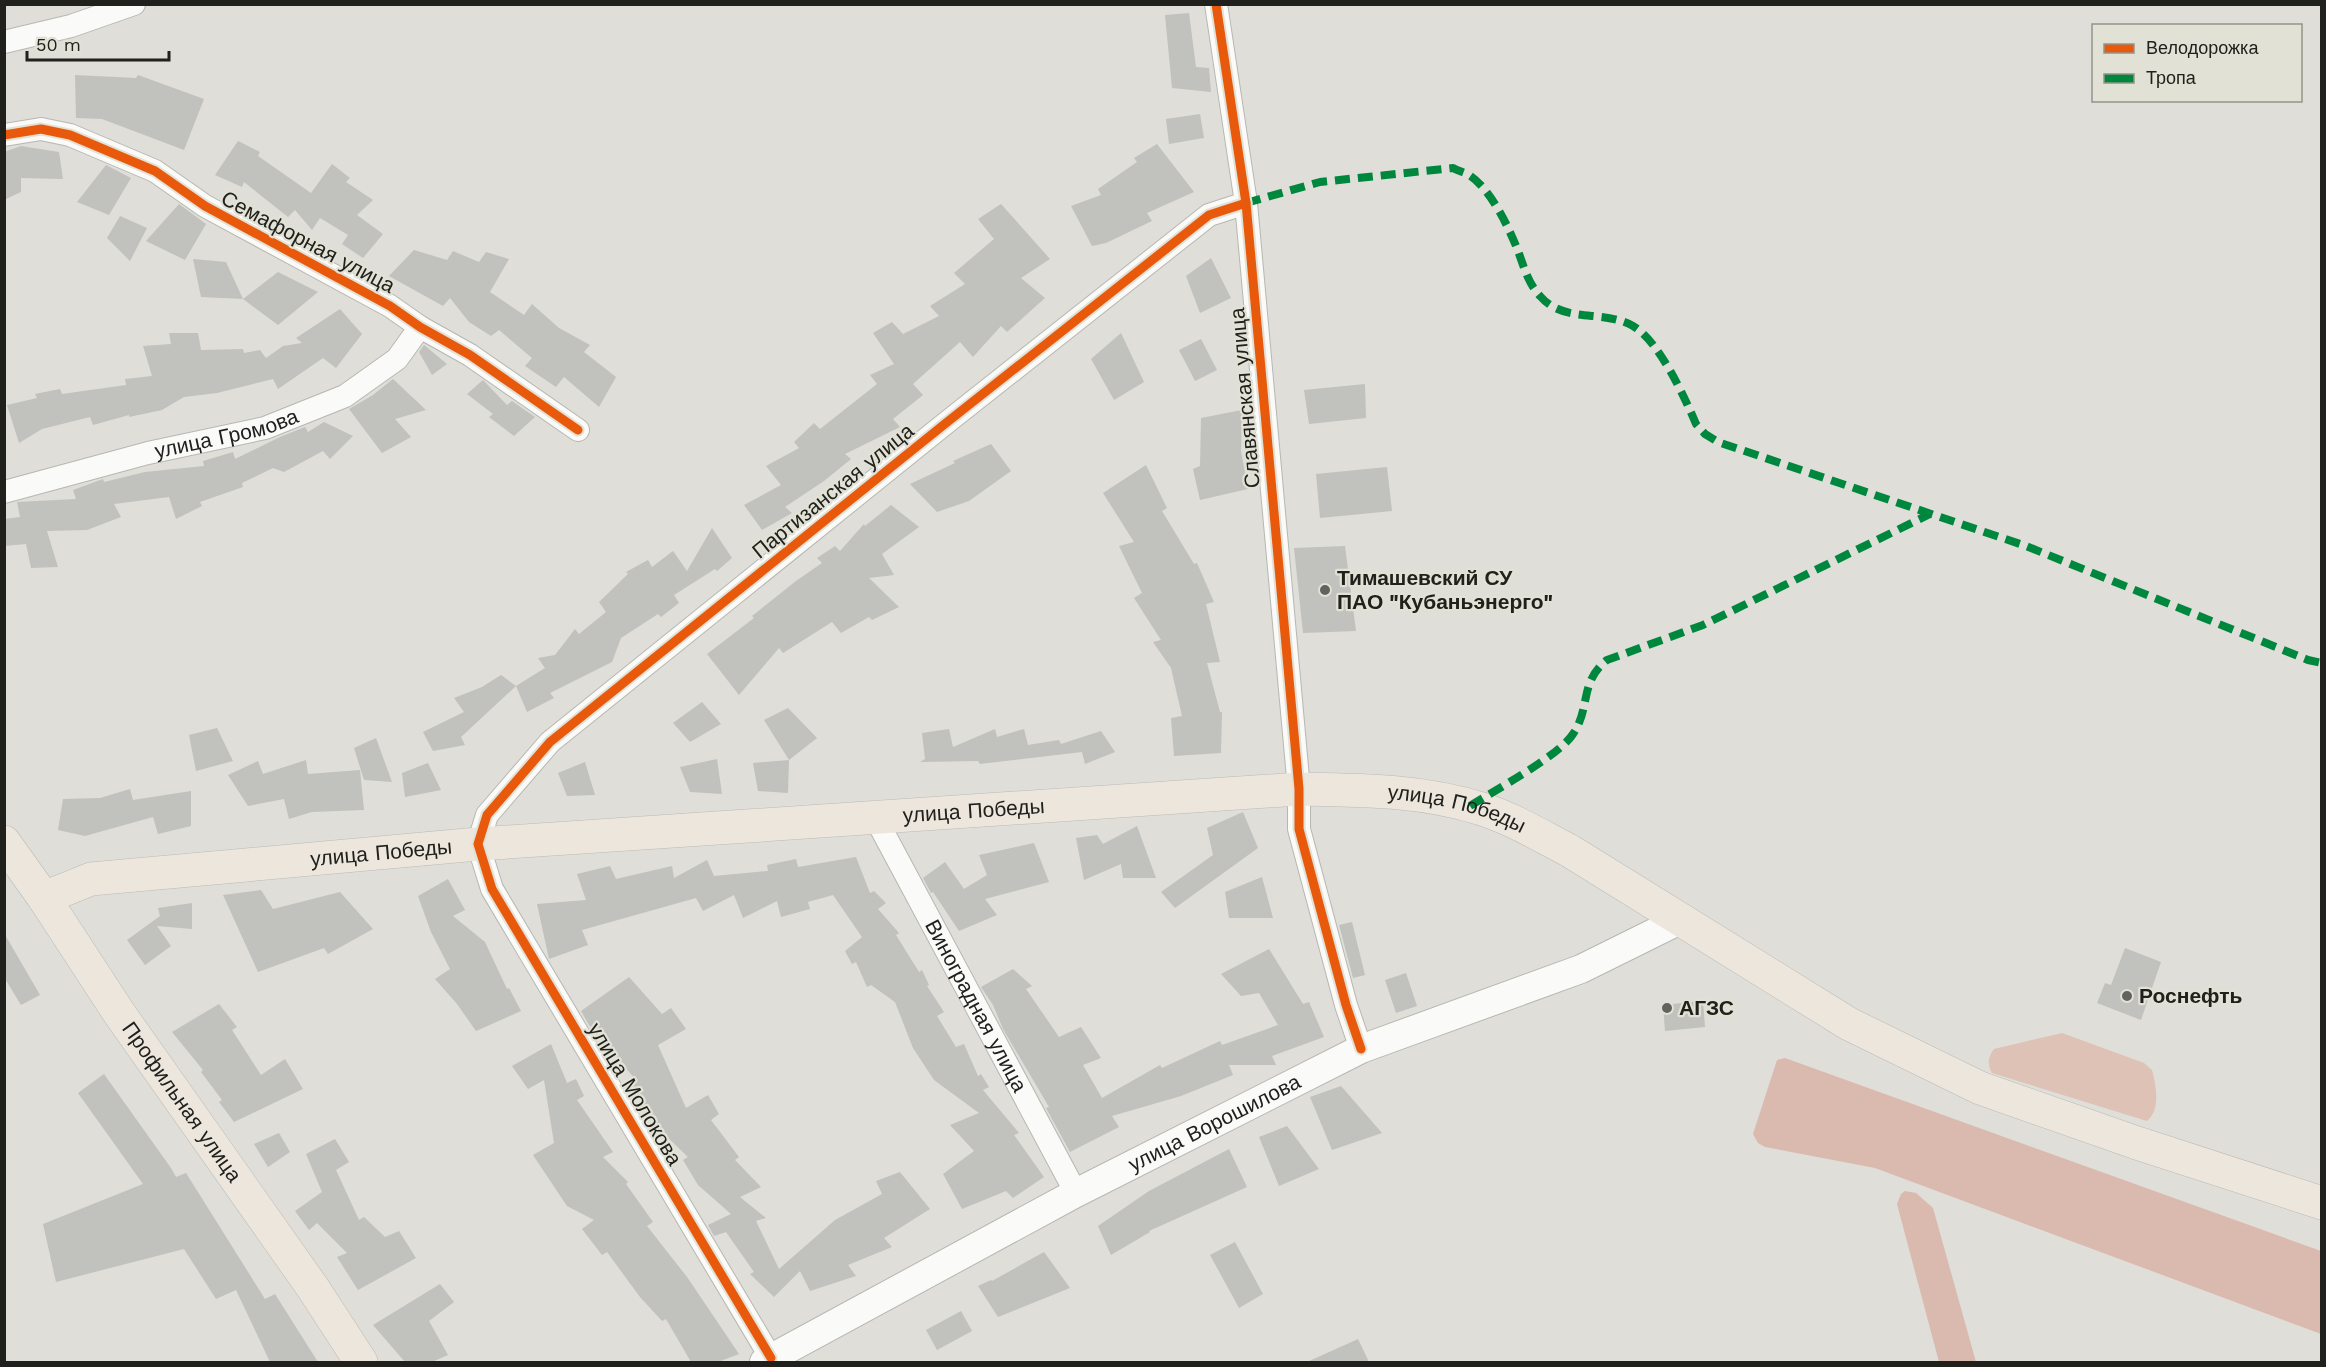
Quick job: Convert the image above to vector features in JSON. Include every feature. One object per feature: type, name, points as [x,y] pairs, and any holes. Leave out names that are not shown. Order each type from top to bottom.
[{"type":"main road","name":"улица Победы","points":[[44,898],[91,879],[478,844],[1299,789],[1385,790],[1447,800],[1483,810],[1525,827],[1570,851],[1849,1024],[1980,1088],[2137,1143],[2322,1203]]},
{"type":"main road","name":"Профильная улица","points":[[4,842],[44,898],[119,1013],[313,1288],[361,1362]]},
{"type":"street","points":[[4,42],[71,26],[134,4]]},
{"type":"street","name":"Славянская улица","points":[[1216,4],[1246,203],[1299,789],[1299,829],[1346,1005],[1361,1048]]},
{"type":"street","name":"Семафорная улица","points":[[4,135],[40,129],[70,135],[155,171],[205,206],[390,306],[420,327],[470,356],[578,430]]},
{"type":"street","name":"Партизанская улица","points":[[478,844],[487,815],[550,742],[936,430],[1209,215],[1246,203]]},
{"type":"street","name":"улица Громова","points":[[4,492],[148,453],[265,428],[345,396],[396,359],[420,327]]},
{"type":"street","name":"Виноградная улица","points":[[876,819],[1076,1193]]},
{"type":"street","name":"улица Молокова","points":[[478,844],[492,889],[768,1360]]},
{"type":"street","name":"улица Ворошилова","points":[[768,1360],[1076,1193],[1361,1048],[1581,969],[1680,920]]},
{"type":"shaded area","points":[[2062,1033],[2144,1063],[2152,1070],[2156,1104],[2147,1121],[1992,1073],[1989,1061],[1994,1049]]},
{"type":"shaded area","points":[[1785,1058],[2321,1251],[2321,1334],[1875,1168],[1765,1147],[1758,1143],[1753,1134],[1777,1060]]},
{"type":"shaded area","points":[[1905,1191],[1916,1193],[1933,1208],[1976,1362],[1939,1362],[1897,1204],[1901,1194]]},
{"type":"building","points":[[1189,13],[1196,67],[1209,68],[1211,92],[1172,88],[1165,15]]},
{"type":"building","points":[[75,75],[136,78],[138,75],[204,99],[184,150],[102,119],[76,118]]},
{"type":"building","points":[[1200,114],[1204,138],[1169,144],[1166,119]]},
{"type":"building","points":[[238,141],[260,152],[258,156],[311,193],[332,164],[350,178],[346,182],[373,200],[357,215],[383,234],[363,258],[342,244],[348,235],[320,218],[312,230],[295,210],[288,217],[244,182],[242,187],[215,175]]},
{"type":"building","points":[[1157,144],[1194,192],[1147,213],[1152,221],[1106,243],[1092,246],[1071,206],[1101,195],[1098,189],[1137,162],[1134,158]]},
{"type":"building","points":[[21,146],[59,152],[63,179],[21,178],[21,192],[4,200],[4,152]]},
{"type":"building","points":[[106,165],[131,178],[109,215],[77,202]]},
{"type":"building","points":[[179,204],[206,224],[185,260],[146,241]]},
{"type":"building","points":[[1001,204],[1050,259],[1021,278],[1045,298],[1007,332],[1001,326],[973,357],[960,342],[913,384],[923,395],[893,419],[900,427],[845,454],[851,459],[824,481],[785,507],[792,513],[762,530],[744,505],[781,485],[766,466],[799,448],[794,442],[814,423],[820,429],[877,384],[870,375],[894,364],[873,333],[892,322],[903,334],[939,316],[930,306],[965,284],[954,273],[994,239],[978,219]]},
{"type":"building","points":[[120,216],[147,228],[130,261],[107,238]]},
{"type":"building","points":[[414,250],[447,260],[453,251],[479,262],[486,252],[509,259],[490,292],[524,315],[532,304],[559,328],[590,345],[584,352],[616,377],[599,407],[564,377],[556,387],[525,366],[532,358],[499,330],[491,336],[469,322],[450,298],[443,306],[389,276]]},
{"type":"building","points":[[1211,258],[1231,298],[1200,313],[1186,276]]},
{"type":"building","points":[[193,259],[226,262],[243,299],[201,297]]},
{"type":"building","points":[[278,272],[318,292],[278,325],[243,299]]},
{"type":"building","points":[[340,309],[362,334],[336,368],[323,358],[278,389],[273,379],[217,393],[184,397],[162,410],[129,417],[129,415],[93,425],[90,417],[42,429],[19,443],[7,405],[37,398],[35,394],[60,389],[62,394],[126,385],[125,379],[152,376],[143,346],[171,344],[169,333],[198,333],[201,350],[243,349],[244,353],[260,350],[266,358],[283,346],[302,343],[296,338]]},
{"type":"building","points":[[1121,333],[1144,382],[1114,400],[1091,359]]},
{"type":"building","points":[[1201,339],[1217,370],[1195,381],[1179,350]]},
{"type":"building","points":[[424,345],[447,364],[432,375],[419,352]]},
{"type":"building","points":[[393,379],[426,410],[395,419],[411,437],[382,453],[349,409],[373,395]]},
{"type":"building","points":[[483,380],[507,405],[512,401],[535,417],[514,436],[489,417],[493,414],[467,394]]},
{"type":"building","points":[[1365,384],[1366,418],[1309,424],[1304,390]]},
{"type":"building","points":[[1242,410],[1241,451],[1248,489],[1200,500],[1193,469],[1200,466],[1201,418]]},
{"type":"building","points":[[324,422],[353,436],[330,459],[323,451],[284,472],[273,468],[242,483],[243,487],[200,502],[202,506],[176,519],[169,497],[114,504],[121,517],[87,530],[47,531],[58,567],[31,568],[26,544],[4,546],[4,519],[20,517],[17,502],[76,499],[73,490],[103,479],[104,482],[145,472],[204,466],[203,461],[233,452],[235,459],[305,427],[308,432]]},
{"type":"building","points":[[991,444],[1011,471],[969,501],[937,512],[910,484],[955,463],[953,461]]},
{"type":"building","points":[[1146,465],[1167,508],[1162,511],[1194,564],[1197,563],[1214,602],[1206,604],[1220,662],[1207,663],[1220,712],[1222,712],[1221,753],[1174,756],[1171,718],[1182,716],[1171,668],[1153,642],[1161,640],[1134,598],[1142,593],[1119,546],[1134,542],[1103,493]]},
{"type":"building","points":[[1387,467],[1392,511],[1320,518],[1316,474]]},
{"type":"building","points":[[891,505],[919,527],[882,554],[894,575],[869,578],[899,607],[872,620],[869,617],[841,633],[832,622],[783,653],[779,648],[739,695],[707,654],[754,618],[752,616],[796,581],[822,563],[817,558],[835,546],[840,551],[864,524],[865,526]]},
{"type":"building","points":[[712,528],[732,558],[717,571],[715,569],[674,595],[679,603],[661,617],[658,614],[621,638],[612,662],[550,693],[554,698],[527,712],[516,686],[545,668],[538,658],[555,655],[575,629],[579,634],[606,612],[599,602],[628,574],[626,572],[648,560],[652,567],[673,551],[687,571]]},
{"type":"building","name":"Тимашевский СУ ПАО \"Кубаньэнерго\"","points":[[1345,546],[1356,631],[1303,633],[1294,548]]},
{"type":"building","points":[[501,675],[516,686],[461,737],[465,745],[433,751],[423,732],[464,712],[454,698],[482,687]]},
{"type":"building","points":[[702,702],[721,724],[690,742],[673,723]]},
{"type":"building","points":[[788,708],[817,738],[789,760],[764,720]]},
{"type":"building","points":[[217,728],[233,761],[196,771],[189,735]]},
{"type":"building","points":[[949,729],[953,747],[995,729],[997,737],[1024,729],[1028,745],[1059,740],[1061,744],[1101,731],[1115,752],[1085,764],[1082,752],[980,764],[978,761],[920,762],[925,759],[922,733]]},
{"type":"building","points":[[376,738],[392,782],[364,780],[354,748]]},
{"type":"building","points":[[717,759],[722,794],[690,792],[680,767]]},
{"type":"building","points":[[306,760],[308,774],[360,770],[364,810],[312,812],[289,819],[284,799],[248,806],[228,775],[258,761],[263,774]]},
{"type":"building","points":[[789,760],[788,793],[758,791],[753,763]]},
{"type":"building","points":[[585,762],[595,795],[567,796],[558,773]]},
{"type":"building","points":[[428,763],[441,790],[405,797],[402,773]]},
{"type":"building","points":[[130,789],[133,800],[191,791],[191,826],[158,834],[153,817],[85,836],[58,830],[63,799],[100,798]]},
{"type":"building","points":[[1243,812],[1258,848],[1175,908],[1161,892],[1213,855],[1207,828]]},
{"type":"building","points":[[1137,826],[1156,878],[1123,878],[1121,864],[1084,880],[1076,838],[1097,835],[1103,844]]},
{"type":"building","points":[[1034,843],[1049,882],[985,899],[997,915],[959,931],[933,892],[931,893],[923,878],[945,862],[964,889],[987,875],[979,855]]},
{"type":"building","points":[[856,857],[870,893],[874,891],[886,903],[878,909],[899,933],[896,935],[919,972],[922,970],[929,985],[927,986],[944,1012],[937,1016],[956,1047],[964,1044],[978,1076],[981,1074],[989,1087],[983,1090],[1019,1133],[1014,1135],[1044,1177],[1013,1198],[1006,1191],[962,1209],[943,1174],[974,1151],[950,1125],[979,1113],[934,1080],[913,1048],[895,1002],[871,985],[867,987],[856,962],[852,964],[845,951],[862,937],[833,895],[808,902],[810,909],[781,917],[777,901],[743,918],[734,895],[703,911],[696,898],[582,930],[588,945],[549,959],[537,904],[586,900],[577,874],[610,866],[616,879],[672,866],[674,878],[707,860],[714,876],[768,871],[767,865],[796,859],[798,867]]},
{"type":"building","points":[[1262,877],[1273,918],[1229,918],[1225,892]]},
{"type":"building","points":[[448,879],[465,910],[453,916],[485,942],[507,989],[509,988],[521,1011],[476,1031],[435,979],[450,969],[431,932],[418,896]]},
{"type":"building","points":[[261,890],[273,909],[340,892],[373,929],[328,954],[324,948],[258,972],[223,895]]},
{"type":"building","points":[[192,903],[192,929],[157,926],[171,946],[145,965],[127,940],[160,916],[158,908]]},
{"type":"building","points":[[1352,922],[1365,975],[1353,978],[1339,925]]},
{"type":"building","points":[[4,933],[40,995],[21,1005],[4,977]]},
{"type":"building","points":[[2125,948],[2161,962],[2141,1020],[2097,1003],[2105,983],[2111,985]]},
{"type":"building","points":[[1269,949],[1303,1004],[1309,1002],[1324,1037],[1272,1056],[1276,1065],[1229,1065],[1233,1075],[1181,1096],[1112,1116],[1119,1127],[1070,1152],[1046,1108],[1049,1107],[981,987],[1013,969],[1032,986],[1026,989],[1059,1037],[1081,1027],[1101,1058],[1083,1065],[1102,1098],[1160,1065],[1162,1068],[1220,1041],[1222,1045],[1278,1025],[1259,993],[1241,996],[1221,974]]},
{"type":"building","points":[[1406,973],[1417,1006],[1396,1013],[1385,980]]},
{"type":"building","points":[[629,977],[662,1014],[671,1008],[686,1029],[658,1045],[686,1108],[708,1095],[719,1114],[711,1120],[739,1157],[735,1160],[761,1187],[740,1197],[766,1218],[756,1221],[779,1269],[835,1220],[882,1194],[876,1181],[900,1172],[930,1209],[884,1238],[892,1247],[848,1265],[856,1276],[810,1291],[800,1271],[774,1297],[750,1274],[754,1272],[726,1232],[714,1236],[708,1225],[731,1214],[698,1185],[683,1160],[688,1157],[660,1130],[632,1083],[636,1080],[589,1025],[581,1011]]},
{"type":"building","points":[[1703,1001],[1705,1027],[1665,1031],[1663,1005]]},
{"type":"building","points":[[219,1004],[237,1027],[232,1030],[261,1075],[285,1059],[303,1089],[234,1122],[219,1102],[222,1100],[201,1072],[203,1070],[172,1032]]},
{"type":"building","points":[[551,1044],[567,1083],[576,1079],[584,1096],[577,1100],[613,1152],[603,1157],[628,1182],[626,1184],[653,1222],[647,1226],[687,1277],[739,1354],[718,1362],[691,1362],[666,1319],[662,1321],[640,1297],[607,1252],[602,1255],[582,1229],[594,1220],[567,1206],[533,1155],[554,1143],[544,1080],[528,1089],[512,1066]]},
{"type":"building","points":[[104,1074],[176,1177],[186,1173],[265,1299],[275,1294],[318,1362],[270,1362],[236,1290],[216,1299],[184,1249],[56,1282],[43,1224],[143,1184],[78,1093]]},
{"type":"building","points":[[1341,1086],[1382,1133],[1332,1150],[1310,1097]]},
{"type":"building","points":[[1287,1126],[1319,1169],[1279,1186],[1259,1137]]},
{"type":"building","points":[[279,1133],[290,1152],[268,1167],[254,1144]]},
{"type":"building","points":[[335,1139],[349,1162],[336,1170],[359,1220],[364,1217],[385,1237],[399,1231],[416,1258],[358,1290],[337,1257],[347,1253],[317,1223],[309,1230],[295,1211],[322,1192],[306,1154]]},
{"type":"building","points":[[1229,1149],[1247,1187],[1149,1231],[1111,1255],[1098,1226],[1149,1191]]},
{"type":"building","points":[[1235,1242],[1263,1294],[1239,1308],[1210,1255]]},
{"type":"building","points":[[1044,1252],[1070,1288],[998,1317],[978,1286],[992,1281]]},
{"type":"building","points":[[440,1284],[454,1302],[429,1321],[448,1355],[432,1362],[405,1362],[373,1325]]},
{"type":"building","points":[[961,1311],[972,1331],[937,1350],[926,1330]]},
{"type":"building","points":[[1358,1339],[1369,1362],[1307,1362]]},
{"type":"marked path","points":[[1246,203],[1320,182],[1453,168],[1465,173],[1477,181],[1492,199],[1514,242],[1529,280],[1540,296],[1560,310],[1621,321],[1643,333],[1670,370],[1696,424],[1705,434],[1718,442],[2026,546],[2308,660],[2322,663]]},
{"type":"marked path","points":[[1470,806],[1541,762],[1566,743],[1582,715],[1592,677],[1607,660],[1703,625],[1930,514]]},
{"type":"cycle path","points":[[1216,4],[1246,203],[1299,789],[1299,829],[1346,1005],[1361,1049]]},
{"type":"cycle path","points":[[4,135],[41,129],[70,135],[155,171],[205,206],[390,306],[420,327],[470,355],[578,430]]},
{"type":"cycle path","points":[[771,1358],[492,889],[478,844],[487,815],[550,742],[946,423],[1209,215],[1246,203]]},
{"type":"place","name":"Тимашевский СУ ПАО \"Кубаньэнерго\"","points":[[1325,590]]},
{"type":"place","name":"Роснефть","points":[[2127,996]]},
{"type":"place","name":"АГЗС","points":[[1667,1008]]}]
